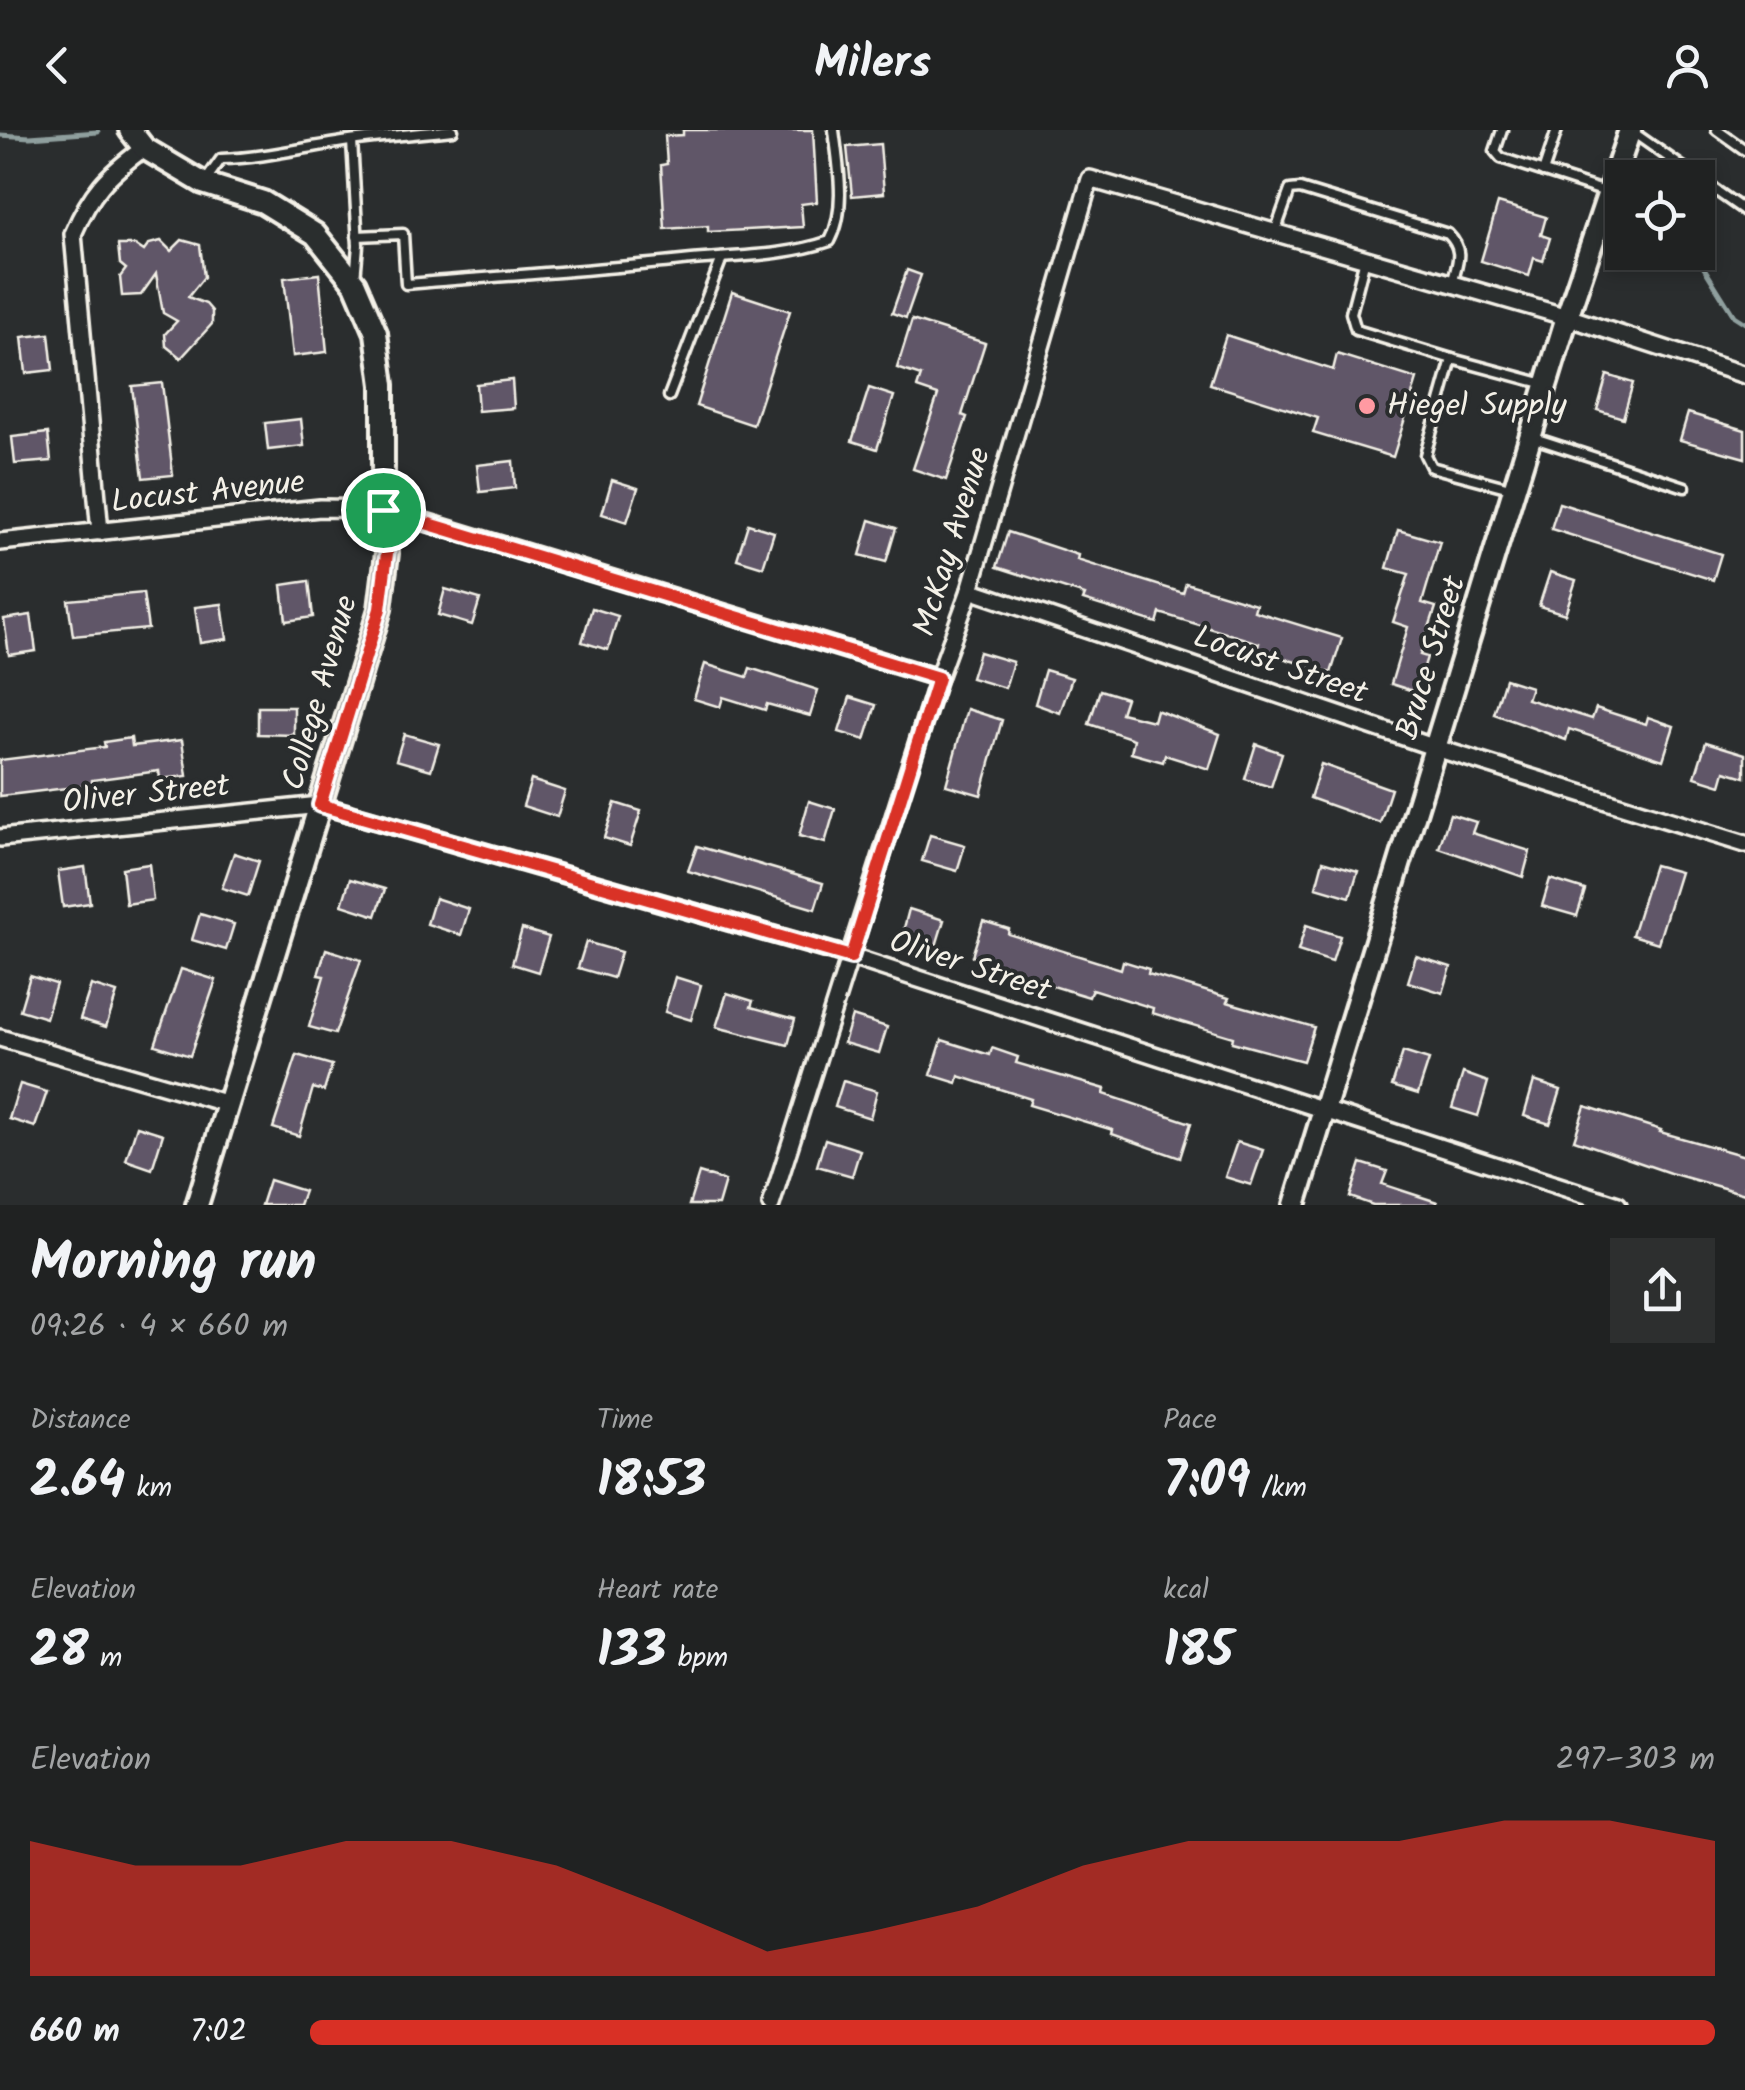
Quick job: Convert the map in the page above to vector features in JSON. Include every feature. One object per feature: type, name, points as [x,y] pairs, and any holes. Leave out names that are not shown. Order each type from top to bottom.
[{"type":"street","name":"College Avenue","points":[[130,130],[144,148],[203,183],[263,202],[315,234],[355,284],[376,333],[383,385],[387,553],[380,609],[197,1205]]},
{"type":"street","name":"Bruce Street","points":[[1620,160],[1630,130]]},
{"type":"street","points":[[100,532],[73,234],[88,199],[118,167],[144,148]]},
{"type":"street","name":"McKay Avenue","points":[[771,1205],[938,678],[970,590],[1090,179],[1276,232]]},
{"type":"street","name":"Bruce Street","points":[[1295,1205],[1605,205]]},
{"type":"street","points":[[1276,232],[1745,375]]},
{"type":"street","name":"Locust Avenue","points":[[0,542],[320,508],[383,510],[938,678]]},
{"type":"street","name":"Locust Street","points":[[970,590],[1436,748],[1745,844]]},
{"type":"street","name":"Oliver Street","points":[[0,838],[320,805],[851,957],[1618,1205]]},
{"type":"street","points":[[0,1038],[228,1104]]},
{"type":"lane","points":[[203,183],[221,159],[266,158],[290,150],[453,130]]},
{"type":"lane","points":[[357,236],[403,234],[406,284],[722,258],[830,241],[836,231],[840,180],[834,130]]},
{"type":"lane","points":[[1502,130],[1495,151],[1500,158],[1605,192]]},
{"type":"lane","points":[[1544,172],[1556,130]]},
{"type":"lane","points":[[1630,130],[1745,211]]},
{"type":"lane","points":[[1717,130],[1745,150]]},
{"type":"lane","points":[[352,141],[357,236],[355,284]]},
{"type":"lane","points":[[1276,232],[1290,190],[1300,189],[1448,234],[1460,253],[1452,284]]},
{"type":"lane","points":[[669,396],[722,258]]},
{"type":"lane","points":[[1365,258],[1350,313],[1356,330],[1547,384]]},
{"type":"lane","points":[[1452,358],[1426,455],[1431,467],[1515,490]]},
{"type":"lane","points":[[1530,437],[1685,487]]},
{"type":"building","points":[[683,130],[813,130],[817,202],[801,204],[803,227],[708,232],[708,226],[665,229],[661,165],[667,164],[665,136],[683,135]]},
{"type":"building","points":[[880,144],[884,193],[852,196],[847,147]]},
{"type":"building","points":[[1498,203],[1546,217],[1541,235],[1550,238],[1543,261],[1534,258],[1529,276],[1481,261]]},
{"type":"building","points":[[182,240],[200,245],[204,277],[188,297],[206,304],[212,311],[212,324],[181,358],[166,346],[165,334],[177,321],[163,313],[156,274],[141,295],[122,296],[120,277],[126,269],[120,264],[118,245],[135,245],[144,251],[149,244],[161,241],[171,251]]},
{"type":"building","points":[[907,270],[921,275],[906,318],[892,313]]},
{"type":"building","points":[[319,274],[327,352],[293,356],[284,278]]},
{"type":"building","points":[[732,292],[790,311],[753,425],[696,406]]},
{"type":"building","points":[[912,320],[985,343],[946,480],[913,469],[938,395],[917,388],[921,376],[897,368]]},
{"type":"building","points":[[49,334],[53,370],[26,373],[22,337]]},
{"type":"building","points":[[1226,335],[1333,370],[1337,354],[1417,379],[1393,457],[1313,433],[1318,418],[1210,384]]},
{"type":"building","points":[[1607,375],[1633,383],[1623,418],[1597,410]]},
{"type":"building","points":[[512,380],[514,408],[478,411],[476,384]]},
{"type":"building","points":[[162,383],[173,475],[143,478],[132,386]]},
{"type":"building","points":[[869,388],[894,396],[877,449],[852,441]]},
{"type":"building","points":[[1688,413],[1745,430],[1745,458],[1680,440]]},
{"type":"building","points":[[301,419],[304,446],[268,450],[265,423]]},
{"type":"building","points":[[48,433],[51,461],[15,464],[12,437]]},
{"type":"building","points":[[513,461],[515,488],[480,492],[477,465]]},
{"type":"building","points":[[612,480],[638,488],[627,522],[602,514]]},
{"type":"building","points":[[1559,503],[1721,554],[1713,580],[1551,529]]},
{"type":"building","points":[[870,520],[896,528],[886,562],[860,555]]},
{"type":"building","points":[[748,524],[774,532],[763,567],[737,559]]},
{"type":"building","points":[[1398,530],[1440,542],[1422,603],[1436,607],[1420,655],[1427,657],[1416,692],[1391,684],[1408,627],[1393,622],[1409,574],[1387,568]]},
{"type":"building","points":[[1008,532],[1078,555],[1077,560],[1183,593],[1186,583],[1256,604],[1254,611],[1342,638],[1331,673],[1257,650],[1259,643],[1160,613],[1157,623],[997,567]]},
{"type":"building","points":[[1550,572],[1576,580],[1565,614],[1539,606]]},
{"type":"building","points":[[309,581],[313,617],[286,621],[282,585]]},
{"type":"building","points":[[445,589],[480,599],[472,625],[438,615]]},
{"type":"building","points":[[143,593],[148,629],[73,636],[68,600]]},
{"type":"building","points":[[222,604],[227,639],[200,643],[195,607]]},
{"type":"building","points":[[592,608],[618,616],[608,650],[582,642]]},
{"type":"building","points":[[31,615],[36,651],[9,655],[4,619]]},
{"type":"building","points":[[979,652],[1013,662],[1005,688],[971,678]]},
{"type":"building","points":[[705,664],[747,677],[750,668],[818,690],[810,716],[767,704],[765,710],[723,697],[720,707],[694,699]]},
{"type":"building","points":[[1045,670],[1072,678],[1060,713],[1035,704]]},
{"type":"building","points":[[1505,679],[1531,687],[1527,699],[1592,719],[1596,708],[1646,724],[1648,717],[1674,726],[1663,760],[1569,729],[1566,740],[1494,714]]},
{"type":"building","points":[[1100,690],[1126,698],[1121,713],[1153,721],[1156,710],[1220,734],[1209,769],[1165,755],[1163,762],[1131,753],[1134,739],[1089,724]]},
{"type":"building","points":[[850,697],[876,705],[865,740],[839,732]]},
{"type":"building","points":[[258,707],[294,707],[294,735],[258,734]]},
{"type":"building","points":[[967,709],[1002,720],[981,795],[946,785]]},
{"type":"building","points":[[404,734],[439,744],[431,770],[396,760]]},
{"type":"building","points":[[131,738],[132,746],[182,740],[187,776],[160,779],[159,771],[92,780],[92,785],[0,796],[0,760],[105,747],[104,742]]},
{"type":"building","points":[[1706,742],[1745,754],[1745,777],[1725,771],[1721,785],[1695,777]]},
{"type":"building","points":[[1256,744],[1282,753],[1271,787],[1245,779]]},
{"type":"building","points":[[1321,764],[1391,789],[1380,823],[1310,798]]},
{"type":"building","points":[[531,780],[565,791],[557,817],[523,806]]},
{"type":"building","points":[[809,801],[835,809],[825,843],[799,836]]},
{"type":"building","points":[[615,803],[641,811],[630,846],[604,838]]},
{"type":"building","points":[[1450,814],[1476,822],[1472,833],[1530,851],[1523,877],[1439,848]]},
{"type":"building","points":[[930,835],[965,845],[957,871],[922,861]]},
{"type":"building","points":[[697,846],[823,883],[815,909],[688,871]]},
{"type":"building","points":[[234,853],[259,861],[248,896],[222,888]]},
{"type":"building","points":[[1323,861],[1358,871],[1350,897],[1316,887]]},
{"type":"building","points":[[149,864],[153,900],[126,904],[122,868]]},
{"type":"building","points":[[1654,865],[1680,872],[1658,943],[1632,935]]},
{"type":"building","points":[[85,867],[90,903],[63,907],[58,871]]},
{"type":"building","points":[[350,879],[385,889],[376,916],[342,905]]},
{"type":"building","points":[[1550,879],[1585,890],[1577,916],[1542,906]]},
{"type":"building","points":[[435,898],[469,909],[461,935],[427,924]]},
{"type":"building","points":[[909,909],[944,920],[936,946],[902,936]]},
{"type":"building","points":[[200,914],[234,924],[226,950],[192,940]]},
{"type":"building","points":[[983,921],[1009,929],[1008,934],[1121,969],[1123,961],[1149,969],[1148,974],[1229,998],[1227,1002],[1314,1027],[1303,1061],[1232,1042],[1233,1037],[1152,1013],[1153,1008],[1092,989],[1089,997],[1013,974],[1014,969],[972,956]]},
{"type":"building","points":[[1306,925],[1340,936],[1332,962],[1298,951]]},
{"type":"building","points":[[522,929],[549,937],[538,972],[512,964]]},
{"type":"building","points":[[586,942],[621,952],[613,978],[578,968]]},
{"type":"building","points":[[326,949],[361,960],[335,1034],[309,1027],[324,976],[318,975]]},
{"type":"building","points":[[1416,956],[1451,967],[1443,993],[1408,982]]},
{"type":"building","points":[[181,969],[216,980],[190,1056],[155,1045]]},
{"type":"building","points":[[30,976],[56,984],[46,1018],[20,1010]]},
{"type":"building","points":[[675,977],[701,985],[691,1020],[665,1012]]},
{"type":"building","points":[[91,985],[117,993],[106,1027],[80,1019]]},
{"type":"building","points":[[727,993],[753,1001],[751,1007],[795,1019],[788,1045],[716,1027]]},
{"type":"building","points":[[852,1016],[887,1027],[879,1053],[844,1043]]},
{"type":"building","points":[[942,1040],[990,1055],[992,1048],[1018,1057],[1016,1063],[1105,1089],[1104,1094],[1191,1123],[1180,1158],[1112,1134],[1113,1130],[1029,1105],[1031,1099],[959,1076],[957,1083],[931,1075]]},
{"type":"building","points":[[1403,1052],[1429,1060],[1418,1094],[1392,1086]]},
{"type":"building","points":[[297,1055],[332,1065],[324,1091],[313,1088],[299,1136],[273,1128]]},
{"type":"building","points":[[1463,1073],[1488,1082],[1478,1116],[1452,1108]]},
{"type":"building","points":[[843,1081],[877,1091],[870,1118],[835,1107]]},
{"type":"building","points":[[1534,1081],[1561,1090],[1550,1124],[1524,1116]]},
{"type":"building","points":[[20,1084],[47,1092],[35,1127],[9,1119]]},
{"type":"building","points":[[1585,1106],[1745,1156],[1745,1194],[1574,1140]]},
{"type":"building","points":[[137,1126],[163,1134],[152,1169],[126,1160]]},
{"type":"building","points":[[825,1139],[860,1150],[852,1176],[817,1166]]},
{"type":"building","points":[[1237,1142],[1263,1150],[1251,1185],[1225,1177]]},
{"type":"building","points":[[1361,1163],[1387,1171],[1382,1184],[1437,1205],[1373,1205],[1350,1197]]},
{"type":"building","points":[[699,1173],[725,1181],[718,1205],[689,1205]]},
{"type":"building","points":[[269,1180],[304,1191],[299,1205],[261,1205]]},
{"type":"waterway","points":[[0,135],[98,132]]},
{"type":"waterway","points":[[1705,270],[1734,316],[1745,323]]},
{"type":"place","name":"Hiegel Supply","points":[[1367,406]]},
{"type":"route","points":[[383,510],[938,678],[851,957],[320,805],[380,609],[387,553],[383,510]]}]
